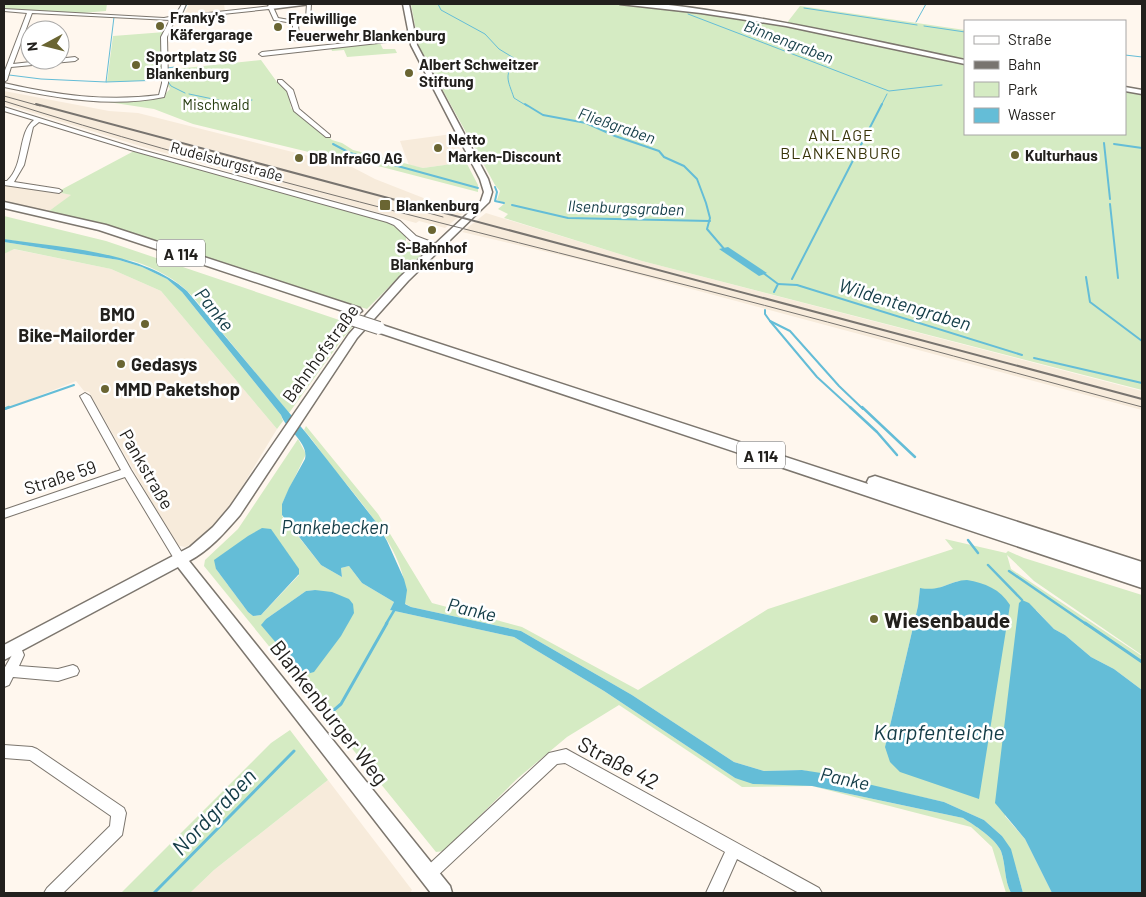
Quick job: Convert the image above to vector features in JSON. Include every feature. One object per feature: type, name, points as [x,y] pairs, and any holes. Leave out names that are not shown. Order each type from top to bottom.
[{"type":"highway","name":"A 114","points":[[4,205],[102,227],[352,314]]},
{"type":"highway","name":"A 114","points":[[4,211],[82,228],[145,247],[1142,569]]},
{"type":"highway","name":"A 114","points":[[383,324],[1142,582]]},
{"type":"main road","points":[[272,5],[309,4]]},
{"type":"main road","name":"Bahnhofstraße","points":[[9,650],[202,546],[227,521],[354,336],[383,301],[438,246],[486,202],[487,188],[412,38],[406,4]]},
{"type":"main road","points":[[623,4],[701,11],[786,24],[964,62]]},
{"type":"main road","points":[[1126,89],[1142,92]]},
{"type":"main road","name":"Blankenburger Weg","points":[[180,559],[444,893]]},
{"type":"street","points":[[4,85],[38,93],[93,99],[159,96],[164,94],[164,37],[184,4]]},
{"type":"street","points":[[4,10],[175,18],[272,5],[276,19],[295,22],[308,19],[309,4]]},
{"type":"street","points":[[4,80],[30,11]]},
{"type":"street","points":[[295,22],[296,39]]},
{"type":"street","points":[[262,54],[412,38]]},
{"type":"street","points":[[10,66],[75,59]]},
{"type":"street","points":[[280,81],[290,90],[296,110],[328,136]]},
{"type":"street","name":"Rudelsburgstraße","points":[[4,109],[136,150],[390,220],[397,223],[414,238],[438,246]]},
{"type":"street","points":[[6,183],[14,180],[18,172],[30,126],[39,120]]},
{"type":"street","points":[[6,183],[58,191]]},
{"type":"street","name":"Pankstraße","points":[[85,396],[127,472],[180,559]]},
{"type":"street","name":"Straße 59","points":[[4,514],[127,472]]},
{"type":"street","name":"Bahnhofstraße","points":[[9,650],[18,655],[7,676],[58,675],[72,671]]},
{"type":"street","points":[[4,752],[32,754],[119,813],[117,830],[52,893]]},
{"type":"street","name":"Straße 42","points":[[429,874],[554,758],[566,756],[814,893]]},
{"type":"street","points":[[714,893],[734,849]]},
{"type":"shaded area","points":[[189,4],[224,4],[225,11],[184,16]]},
{"type":"shaded area","points":[[4,91],[109,111],[138,113],[352,167],[375,179],[426,199],[467,210],[445,228],[419,221],[416,223],[143,147],[4,104]]},
{"type":"shaded area","points":[[452,134],[466,162],[423,168],[409,165],[400,141]]},
{"type":"shaded area","points":[[4,185],[72,195],[49,211],[4,202]]},
{"type":"shaded area","points":[[486,213],[642,261],[1142,391],[1142,410],[598,264],[462,232]]},
{"type":"shaded area","points":[[13,249],[111,269],[161,291],[277,429],[225,515],[194,544],[185,547],[176,545],[89,392],[84,391],[76,381],[4,410],[4,254]]},
{"type":"shaded area","points":[[328,780],[412,890],[410,893],[190,893],[214,870]]},
{"type":"green space","points":[[4,4],[107,4],[106,11],[82,13],[4,9]]},
{"type":"green space","points":[[411,4],[623,4],[675,8],[786,24],[800,6],[964,30],[964,135],[1126,135],[1126,89],[1142,92],[1142,390],[642,261],[504,218],[508,214],[498,209],[505,203],[497,200],[500,191],[419,47]]},
{"type":"green space","points":[[165,32],[162,80],[107,82],[113,36]]},
{"type":"green space","points":[[380,43],[383,49],[395,49],[397,53],[347,57],[344,50],[332,51],[331,48]]},
{"type":"green space","name":"Mischwald","points":[[261,60],[277,82],[288,91],[291,108],[332,140],[342,143],[353,150],[423,168],[466,162],[478,185],[478,192],[382,167],[321,155],[193,124],[154,109],[108,102],[163,96],[170,89],[166,83],[166,70]]},
{"type":"green space","points":[[134,151],[388,222],[406,235],[406,242],[428,248],[367,309],[114,229],[49,211],[71,195],[57,192]]},
{"type":"green space","points":[[4,216],[106,241],[354,325],[289,413],[193,297],[173,280],[133,261],[4,239]]},
{"type":"green space","points":[[4,242],[119,260],[142,267],[167,279],[182,292],[281,415],[283,421],[277,429],[161,291],[111,269],[14,249],[4,254]]},
{"type":"green space","points":[[306,426],[378,514],[432,603],[522,627],[638,690],[768,609],[953,549],[945,539],[1006,553],[1008,551],[1024,558],[1142,595],[1142,655],[1034,581],[1007,555],[1011,569],[1142,656],[1142,690],[1114,669],[1091,657],[1065,635],[1054,629],[1036,610],[1005,816],[1025,839],[1052,893],[1023,893],[1016,868],[1002,836],[984,820],[944,802],[802,770],[764,771],[734,762],[632,695],[521,631],[411,607],[404,603],[405,586],[401,568],[382,531],[304,430]],"holes":[[[958,581],[885,747],[918,606],[920,589],[933,590]]]},
{"type":"green space","points":[[298,439],[306,454],[282,504],[282,516],[321,565],[342,577],[341,568],[349,566],[362,583],[394,602],[390,610],[514,637],[604,691],[735,778],[812,786],[742,787],[619,705],[567,737],[518,778],[444,851],[436,852],[204,566],[205,560],[238,529]],"holes":[[[216,569],[299,575],[261,615],[253,616]],[[315,590],[303,675],[262,625],[266,619],[306,591]]]},
{"type":"green space","points":[[290,730],[328,780],[214,870],[190,893],[121,893],[271,743]]},
{"type":"green space","points":[[812,786],[963,818],[984,832],[998,846],[1003,856],[1007,883],[1011,893],[1006,893],[992,847],[971,827]]},
{"type":"water","name":"Pankebecken","points":[[4,239],[76,249],[125,259],[148,267],[169,278],[187,291],[307,434],[376,522],[404,579],[407,590],[405,604],[411,607],[521,631],[632,695],[734,762],[764,771],[802,770],[821,773],[944,802],[984,820],[1002,836],[1011,849],[1023,893],[1011,893],[1007,883],[1003,856],[994,841],[963,818],[812,786],[753,784],[735,778],[604,691],[514,637],[390,610],[394,602],[362,583],[349,566],[341,568],[342,577],[321,565],[282,515],[282,504],[305,459],[304,447],[281,415],[182,292],[167,279],[142,267],[119,260],[4,242]]},
{"type":"water","points":[[728,247],[767,273],[759,276],[719,249]]},
{"type":"water","points":[[262,528],[271,529],[299,569],[299,574],[261,615],[253,616],[216,569],[214,560]]},
{"type":"water","name":"Karpfenteiche","points":[[967,580],[992,588],[1002,595],[1010,605],[979,799],[900,772],[890,762],[885,747],[918,606],[920,588],[934,589]]},
{"type":"water","points":[[306,591],[332,592],[349,599],[353,604],[354,613],[341,636],[314,672],[303,675],[261,625],[266,619]]},
{"type":"water","name":"Karpfenteiche","points":[[1022,600],[1029,603],[1054,629],[1065,635],[1091,657],[1114,669],[1142,690],[1142,893],[1052,893],[1025,839],[995,803],[1019,603]]},
{"type":"waterway","points":[[182,14],[187,4]]},
{"type":"waterway","name":"Fließgraben","points":[[438,4],[441,10],[485,34],[499,49],[517,60],[510,70],[508,78],[514,98],[527,106]]},
{"type":"waterway","points":[[916,22],[926,4]]},
{"type":"waterway","points":[[804,8],[917,25]]},
{"type":"waterway","name":"Binnengraben","points":[[688,14],[889,91],[942,85]]},
{"type":"waterway","points":[[106,82],[114,17]]},
{"type":"waterway","points":[[924,26],[964,32]]},
{"type":"waterway","points":[[1126,55],[1142,57]]},
{"type":"waterway","points":[[167,68],[175,67]]},
{"type":"waterway","points":[[9,75],[41,79],[106,82]]},
{"type":"waterway","points":[[106,82],[163,80]]},
{"type":"waterway","name":"Ilsenburgsgraben","points":[[167,80],[171,86],[185,93]]},
{"type":"waterway","name":"Ilsenburgsgraben","points":[[189,94],[232,103],[252,100]]},
{"type":"waterway","points":[[882,104],[887,94]]},
{"type":"waterway","name":"Fließgraben","points":[[525,104],[543,115],[586,123],[615,136],[659,151],[664,157],[684,166],[697,179],[706,203],[709,221]]},
{"type":"waterway","points":[[792,279],[882,104]]},
{"type":"waterway","name":"Wildentengraben","points":[[1104,143],[1110,199]]},
{"type":"waterway","name":"Ilsenburgsgraben","points":[[333,144],[350,153],[478,188]]},
{"type":"waterway","name":"Wildentengraben","points":[[1114,144],[1142,148]]},
{"type":"waterway","name":"Ilsenburgsgraben","points":[[495,187],[497,192],[495,201],[504,203]]},
{"type":"waterway","name":"Wildentengraben","points":[[1110,204],[1118,278]]},
{"type":"waterway","name":"Ilsenburgsgraben","points":[[512,205],[568,218],[709,221]]},
{"type":"waterway","name":"Fließgraben","points":[[709,221],[707,229],[725,250]]},
{"type":"waterway","name":"Fließgraben","points":[[762,272],[778,284]]},
{"type":"waterway","name":"Wildentengraben","points":[[1086,277],[1090,302],[1142,341]]},
{"type":"waterway","name":"Fließgraben","points":[[774,292],[778,284]]},
{"type":"waterway","name":"Wildentengraben","points":[[778,284],[797,285],[1022,355]]},
{"type":"waterway","name":"Fließgraben","points":[[765,310],[765,314],[770,321]]},
{"type":"waterway","name":"Fließgraben","points":[[770,321],[790,331],[839,386],[863,409]]},
{"type":"waterway","name":"Fließgraben","points":[[770,321],[817,377],[852,409]]},
{"type":"waterway","points":[[1034,358],[1142,383]]},
{"type":"waterway","points":[[5,409],[74,385]]},
{"type":"waterway","points":[[4,409],[9,407]]},
{"type":"waterway","name":"Fließgraben","points":[[850,407],[877,432],[897,455]]},
{"type":"waterway","name":"Fließgraben","points":[[862,407],[915,457]]},
{"type":"waterway","name":"Fließgraben","points":[[968,540],[978,553]]},
{"type":"waterway","points":[[988,565],[1022,600]]},
{"type":"waterway","name":"Fließgraben","points":[[1009,571],[1086,624]]},
{"type":"waterway","name":"Nordgraben","points":[[386,624],[395,609]]},
{"type":"waterway","name":"Nordgraben","points":[[334,710],[341,704],[387,623]]},
{"type":"waterway","name":"Fließgraben","points":[[1085,623],[1142,662]]},
{"type":"waterway","name":"Nordgraben","points":[[154,893],[294,751]]},
{"type":"tram line","points":[[4,101],[241,170],[764,305],[1142,407]]},
{"type":"tram line","points":[[407,207],[443,217]]},
{"type":"railway","points":[[4,96],[40,106]]},
{"type":"railway","points":[[36,104],[1142,399]]},
{"type":"place","name":"Franky's Käfergarage","points":[[160,26]]},
{"type":"place","name":"Freiwillige Feuerwehr Blankenburg","points":[[278,27]]},
{"type":"place","name":"Sportplatz SG Blankenburg","points":[[136,65]]},
{"type":"place","name":"Albert Schweitzer Stiftung","points":[[409,73]]},
{"type":"place","name":"Netto Marken-Discount","points":[[438,148]]},
{"type":"place","name":"Kulturhaus","points":[[1015,155]]},
{"type":"place","name":"DB InfraGO AG","points":[[299,158]]},
{"type":"place","name":"Blankenburg","points":[[385,205]]},
{"type":"place","name":"S-Bahnhof Blankenburg","points":[[432,230]]},
{"type":"place","name":"BMO Bike-Mailorder","points":[[145,324]]},
{"type":"place","name":"Gedasys","points":[[121,364]]},
{"type":"place","name":"MMD Paketshop","points":[[105,389]]},
{"type":"place","name":"Wiesenbaude","points":[[874,619]]},
{"type":"district","name":"ANLAGE BLANKENBURG","points":[[841,143]]},
{"type":"water label","name":"Panke","points":[[215,309]]},
{"type":"water label","name":"Panke","points":[[472,609]]},
{"type":"water label","name":"Panke","points":[[845,778]]}]
